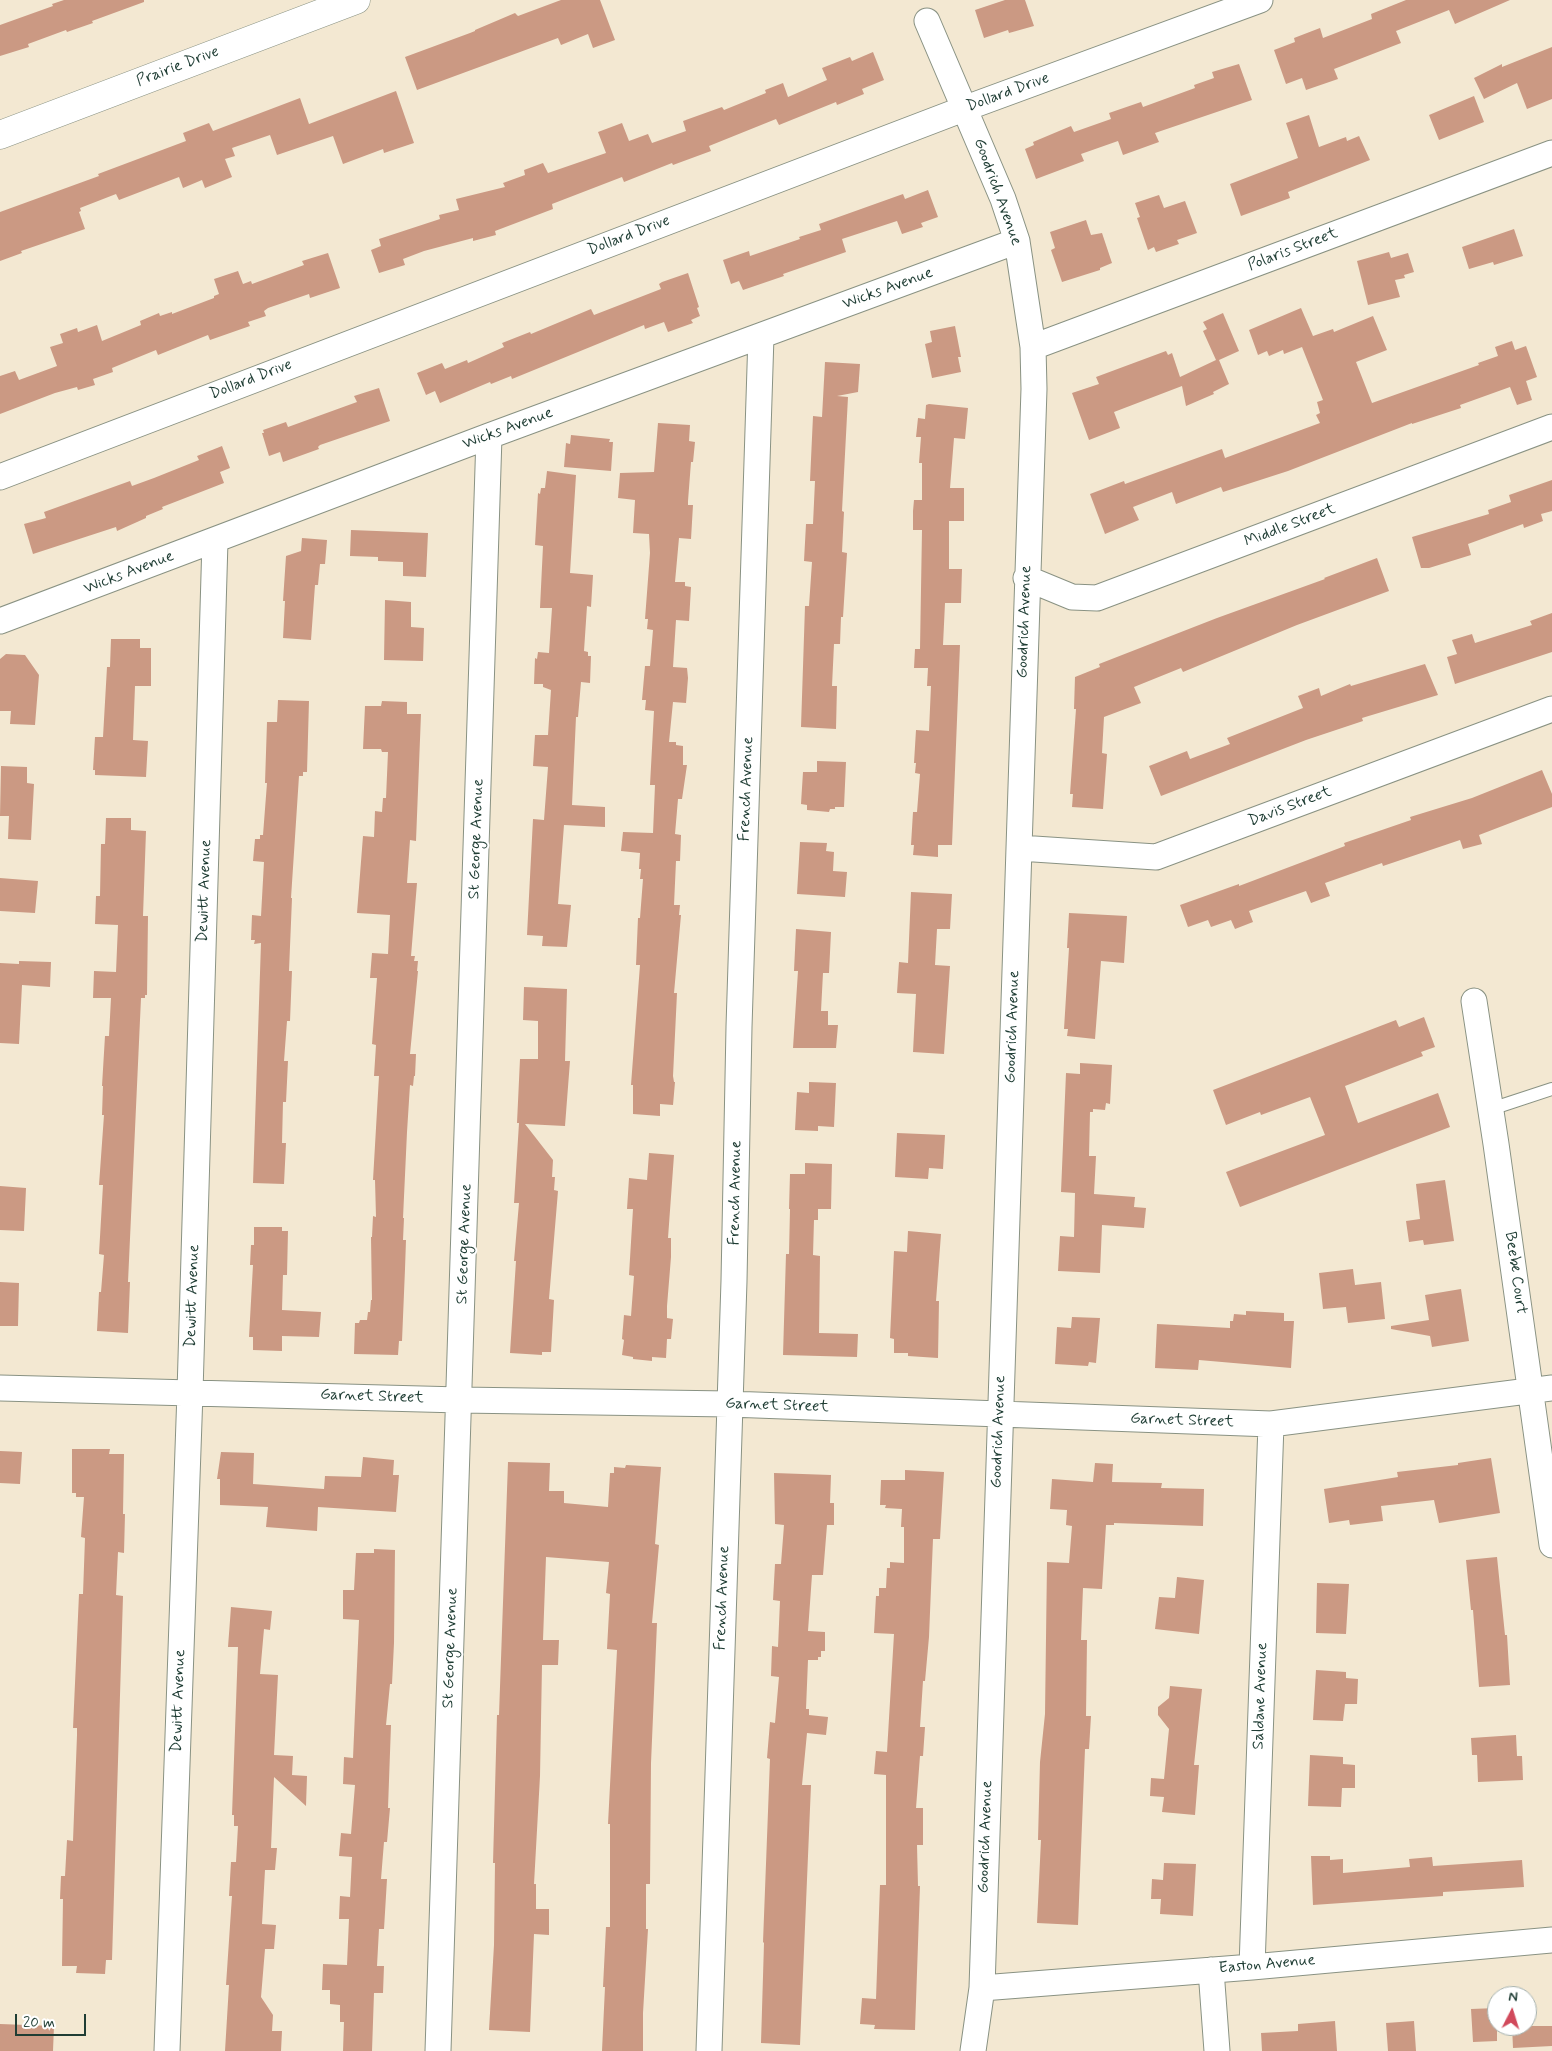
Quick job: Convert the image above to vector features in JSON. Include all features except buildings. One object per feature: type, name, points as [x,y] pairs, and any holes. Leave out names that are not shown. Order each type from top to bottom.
[{"type":"street","name":"Prairie Drive","points":[[0,135],[356,0]]},
{"type":"street","name":"Dollard Drive","points":[[0,477],[966,108],[1260,0]]},
{"type":"street","name":"Goodrich Avenue","points":[[927,21],[966,108],[1003,200],[1017,241],[1033,347],[1034,389],[1026,578],[982,1988],[973,2051]]},
{"type":"street","name":"Polaris Street","points":[[1033,347],[1552,152]]},
{"type":"street","name":"Wicks Avenue","points":[[0,621],[489,436],[1017,241]]},
{"type":"street","name":"French Avenue","points":[[709,2051],[761,336]]},
{"type":"street","name":"Middle Street","points":[[1026,578],[1072,597],[1097,598],[1552,427]]},
{"type":"street","name":"St George Avenue","points":[[438,2051],[489,436]]},
{"type":"street","name":"Dewitt Avenue","points":[[167,2051],[190,1392],[215,541]]},
{"type":"street","name":"Davis Street","points":[[1019,848],[1156,857],[1552,709]]},
{"type":"street","name":"Beebe Court","points":[[1474,1001],[1491,1109],[1542,1390],[1552,1545]]},
{"type":"street","name":"Garnet Street","points":[[0,1388],[460,1400],[729,1404],[1271,1424],[1542,1390]]},
{"type":"street","name":"Saldane Avenue","points":[[1252,1968],[1271,1424]]},
{"type":"street","name":"Easton Avenue","points":[[982,1988],[1252,1968],[1552,1940]]},
{"type":"street","points":[[1211,1970],[1217,2051]]},
{"type":"lane","points":[[1491,1109],[1552,1089]]}]
